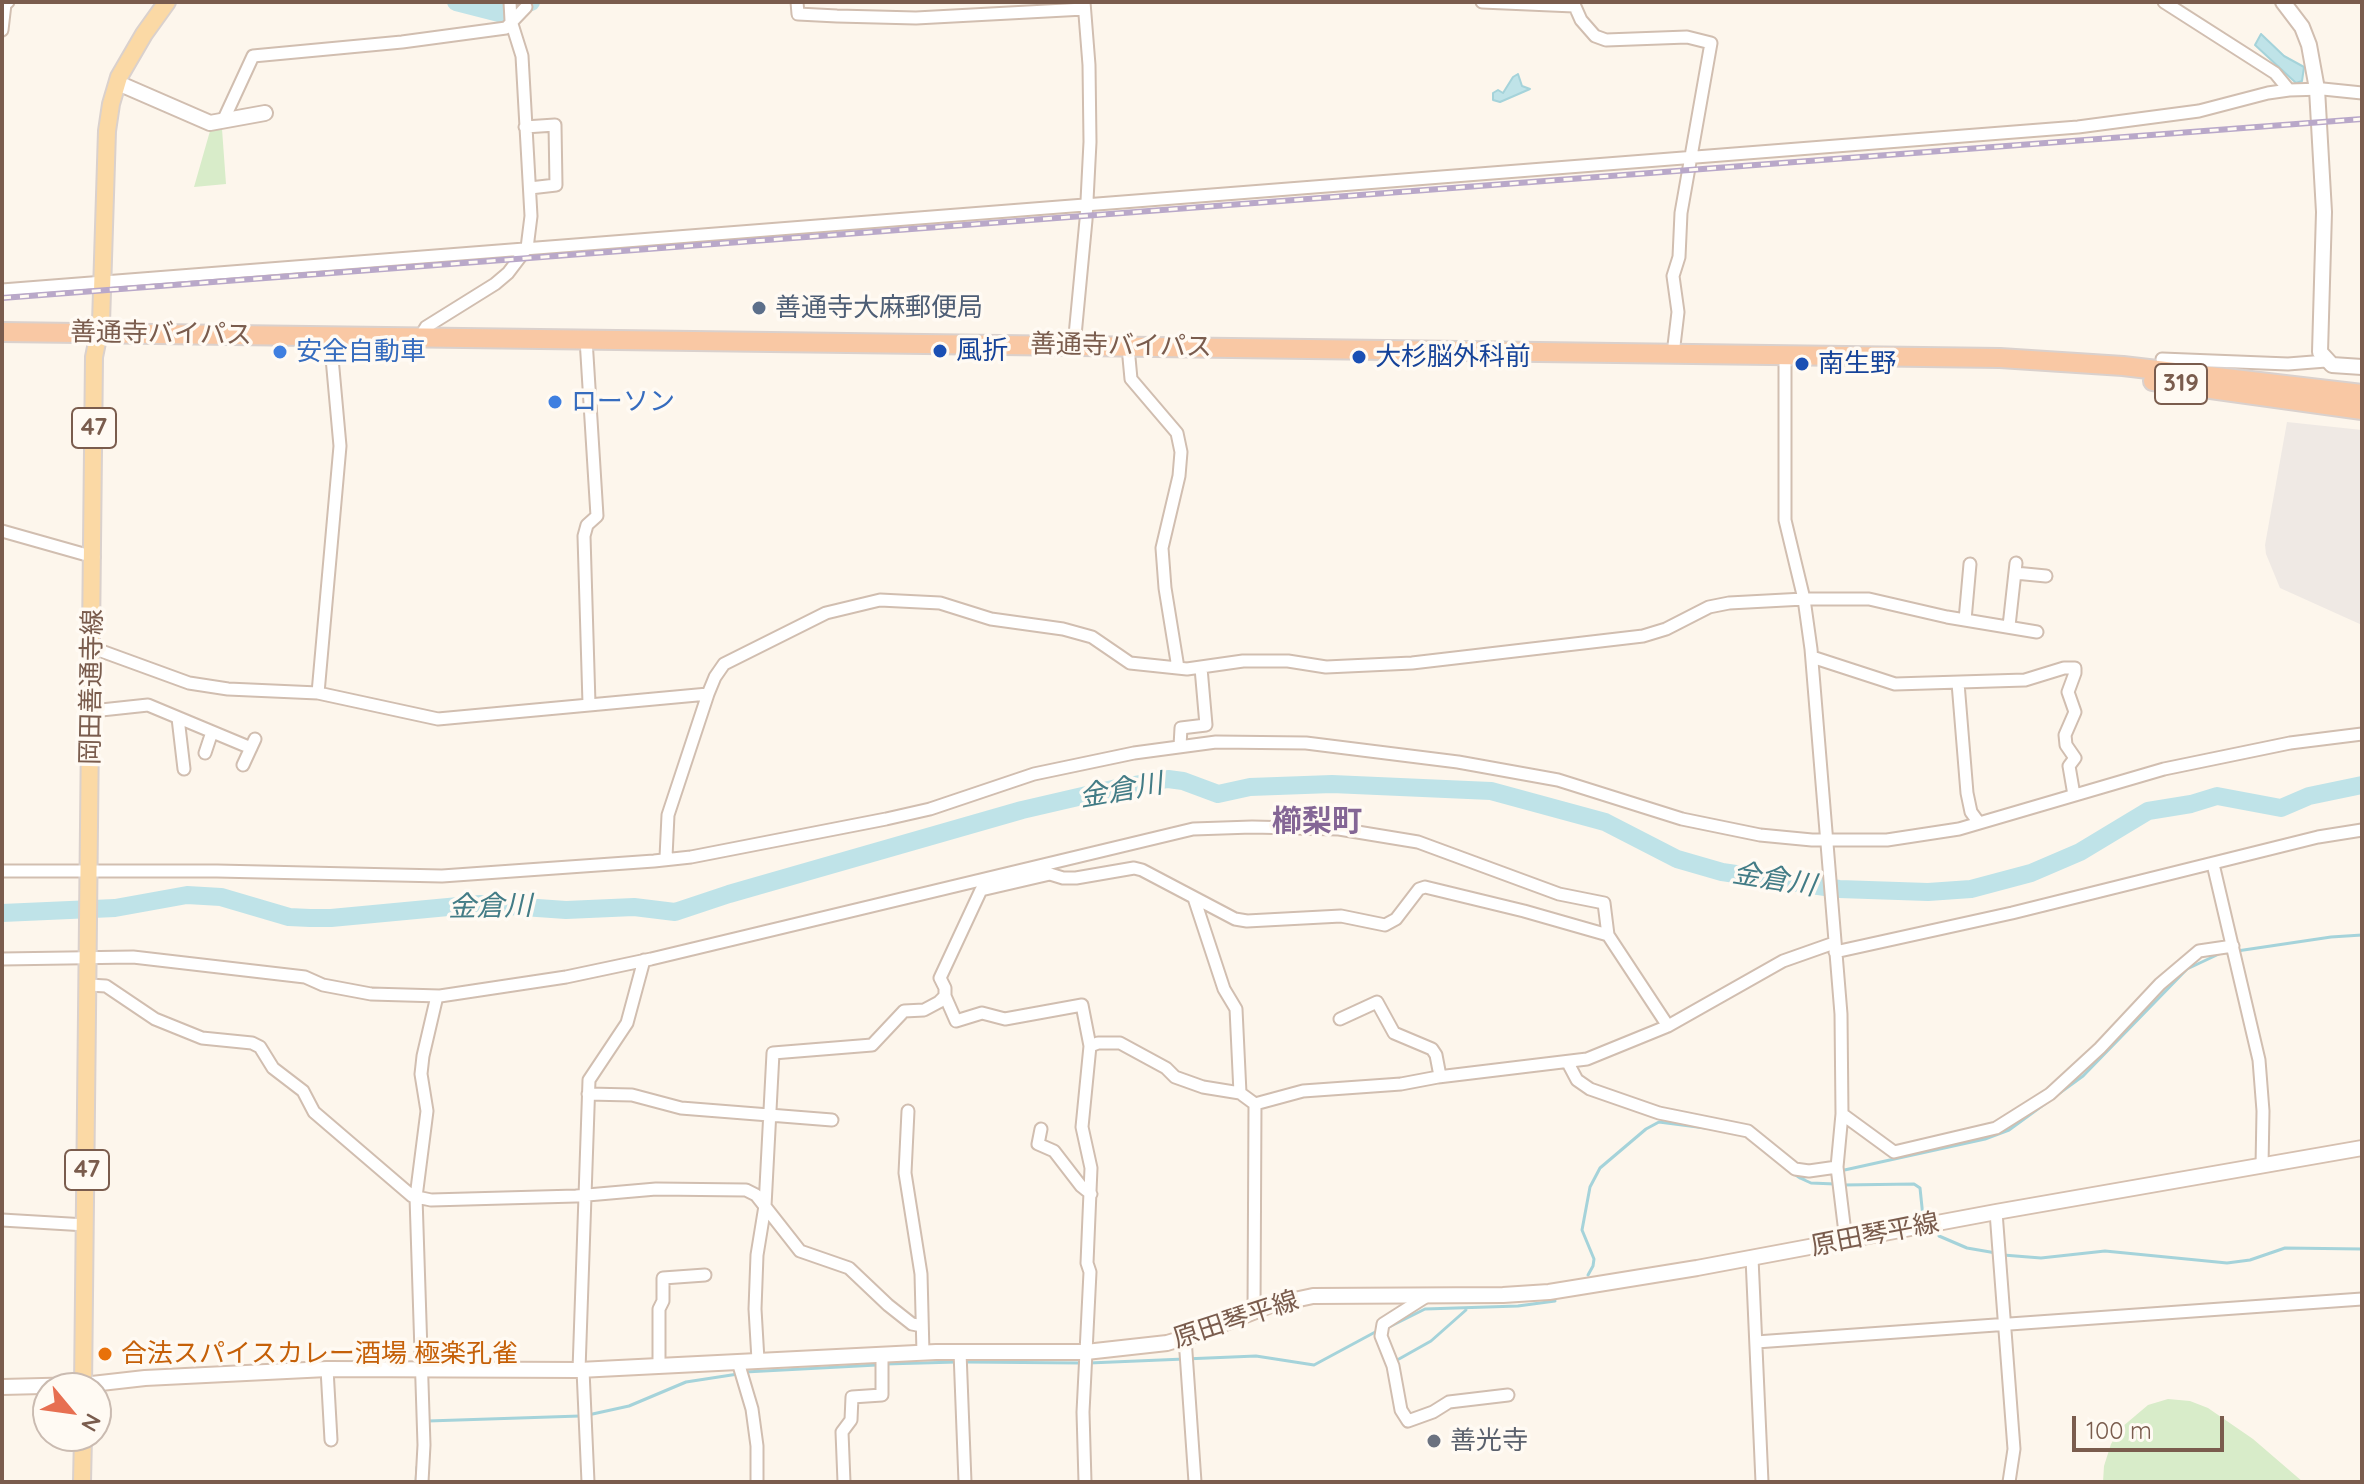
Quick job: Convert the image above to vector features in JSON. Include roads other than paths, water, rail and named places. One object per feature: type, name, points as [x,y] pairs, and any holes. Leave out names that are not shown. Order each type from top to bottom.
[{"type":"highway","name":"善通寺バイパス","points":[[2,332],[2000,358],[2154,369],[2362,394]]},
{"type":"highway","name":"善通寺バイパス","points":[[2000,358],[2362,410]]},
{"type":"main road","name":"岡田善通寺線","points":[[83,1372],[94,357],[99,333],[107,131],[118,83],[144,34],[167,2]]},
{"type":"main road","points":[[2283,2],[2302,27],[2309,45],[2317,89],[2324,212],[2319,347],[2326,361],[2342,368],[2362,367]]},
{"type":"main road","points":[[118,83],[210,123],[265,113]]},
{"type":"main road","name":"原田琴平線","points":[[112,1383],[161,1377],[327,1369],[581,1370],[659,1366],[740,1369],[758,1360],[882,1361],[923,1353],[960,1359],[1085,1359],[1167,1343],[1271,1305],[1313,1296],[1549,1292],[2362,1148]]},
{"type":"main road","name":"原田琴平線","points":[[2,1387],[32,1387]]},
{"type":"main road","points":[[82,1482],[83,1452]]},
{"type":"street","points":[[2,30],[5,4],[8,2]]},
{"type":"street","points":[[420,337],[426,327],[502,278],[527,248],[531,216],[522,56],[511,21],[510,2]]},
{"type":"street","points":[[797,2],[798,14],[916,18],[1084,6],[1089,80],[1087,204],[1074,346]]},
{"type":"street","points":[[1482,2],[1574,4],[1581,20],[1595,36],[1606,40],[1687,37],[1711,43],[1681,213],[1679,257],[1673,276],[1678,312],[1673,354]]},
{"type":"street","points":[[2164,2],[2275,73],[2289,90]]},
{"type":"street","points":[[223,121],[253,56],[506,28],[526,7]]},
{"type":"street","points":[[2,290],[2133,122],[2199,111],[2289,90],[2362,93]]},
{"type":"street","points":[[525,127],[555,125],[556,185],[530,188]]},
{"type":"street","points":[[318,693],[340,446],[330,336]]},
{"type":"street","points":[[586,339],[597,516],[587,525],[584,536],[589,704]]},
{"type":"street","points":[[1128,347],[1131,379],[1177,433],[1181,452],[1179,476],[1162,548],[1178,668]]},
{"type":"street","points":[[1785,357],[1785,520],[1804,599],[1812,657],[1841,1014],[1842,1114],[1838,1176],[1846,1241]]},
{"type":"street","points":[[2162,359],[2288,364],[2326,361]]},
{"type":"street","points":[[2,531],[94,557]]},
{"type":"street","points":[[1965,620],[1970,564]]},
{"type":"street","points":[[2009,626],[2015,568],[2046,576]]},
{"type":"street","points":[[666,857],[668,815],[708,694],[724,664],[826,613],[880,600],[940,603],[991,619],[1063,629],[1092,637],[1130,663],[1178,668],[1201,668],[1243,661],[1288,661],[1326,667],[1412,663],[1643,636],[1666,629],[1709,607],[1804,599],[1869,599],[2037,632]]},
{"type":"street","points":[[93,648],[189,683],[228,689],[318,693],[438,719],[708,694]]},
{"type":"street","points":[[1812,657],[1895,684],[2025,680],[2064,668],[2075,668],[2068,692],[2075,712],[2065,735],[2066,745],[2075,758],[2069,766],[2074,795]]},
{"type":"street","points":[[1180,746],[1181,728],[1206,725],[1201,668]]},
{"type":"street","points":[[1958,683],[1967,793],[1971,812],[1979,823]]},
{"type":"street","points":[[92,711],[148,705],[212,732],[253,743],[243,765]]},
{"type":"street","points":[[178,718],[184,769]]},
{"type":"street","points":[[205,753],[212,732]]},
{"type":"street","points":[[2,871],[475,876],[691,857],[930,809],[1034,774],[1216,742],[1306,743],[1458,762],[1558,780],[1682,819],[1760,835],[1825,840],[1887,840],[1934,834],[1979,823],[2202,761],[2290,743],[2362,734]]},
{"type":"street","points":[[1085,1482],[1091,1168],[1082,1127],[1090,1046],[1082,1005],[1005,1019],[982,1013],[956,1021],[940,978],[981,890],[1193,829],[1339,829],[1418,842],[1559,894],[1604,903],[1608,935],[1668,1026]]},
{"type":"street","points":[[1255,1104],[1303,1091],[1401,1084],[1440,1076],[1587,1059],[1668,1026],[1783,961],[2012,913],[2318,837],[2362,830]]},
{"type":"street","points":[[2213,864],[2259,1060],[2263,1111],[2262,1166]]},
{"type":"street","points":[[2,959],[89,954],[133,957],[305,977],[323,985],[371,994],[437,996],[566,977],[1049,869],[1063,878],[1134,868],[1142,870],[1235,919],[1247,921],[1341,916],[1385,925],[1396,919],[1419,889],[1425,887],[1608,935]]},
{"type":"street","points":[[1194,898],[1224,989],[1236,1009],[1240,1093]]},
{"type":"street","points":[[1842,1114],[1894,1152],[1996,1128],[2050,1094],[2100,1048],[2160,984],[2199,951],[2234,950]]},
{"type":"street","points":[[588,1482],[581,1370],[588,1094],[592,1073],[627,1023],[644,960]]},
{"type":"street","points":[[89,985],[106,986],[155,1019],[202,1038],[252,1043],[260,1047],[273,1068],[303,1091],[314,1112],[416,1197],[431,1200],[584,1195],[656,1189],[746,1190],[756,1195],[800,1251],[849,1268],[912,1324],[922,1326]]},
{"type":"street","points":[[422,1482],[424,1445],[416,1197],[426,1124],[421,1074],[437,996]]},
{"type":"street","points":[[758,1360],[755,1309],[757,1255],[765,1206],[773,1053],[872,1045],[904,1011],[924,1010],[945,996]]},
{"type":"street","points":[[1340,1019],[1377,1002],[1394,1033],[1432,1049],[1440,1076]]},
{"type":"street","points":[[1090,1046],[1120,1043],[1166,1068],[1175,1077],[1203,1087],[1240,1093],[1255,1104]]},
{"type":"street","points":[[1568,1063],[1577,1080],[1590,1089],[1659,1113],[1748,1131],[1795,1169],[1838,1176]]},
{"type":"street","points":[[588,1094],[632,1095],[681,1108],[832,1120]]},
{"type":"street","points":[[1254,1312],[1255,1104]]},
{"type":"street","points":[[908,1111],[905,1173],[921,1274],[923,1353]]},
{"type":"street","points":[[1041,1129],[1038,1144],[1054,1151],[1091,1194]]},
{"type":"street","points":[[1996,1212],[2014,1449],[2009,1482]]},
{"type":"street","points":[[2,1220],[86,1225]]},
{"type":"street","points":[[1752,1258],[1762,1482]]},
{"type":"street","points":[[659,1366],[659,1309],[663,1301],[663,1278],[705,1275]]},
{"type":"street","points":[[1427,1296],[1382,1330],[1401,1410],[1408,1421],[1449,1402],[1508,1395]]},
{"type":"street","points":[[1756,1342],[2362,1299]]},
{"type":"street","points":[[1185,1338],[1195,1482]]},
{"type":"street","points":[[960,1359],[956,1410],[969,1464],[965,1482]]},
{"type":"street","points":[[844,1482],[842,1432],[851,1420],[852,1397],[882,1395],[882,1361]]},
{"type":"street","points":[[327,1369],[327,1432]]},
{"type":"street","points":[[740,1369],[752,1409],[757,1446],[757,1482]]},
{"type":"water","points":[[2261,34],[2284,56],[2304,67],[2302,81],[2296,83],[2255,45]]},
{"type":"water","points":[[1518,74],[1522,86],[1530,89],[1500,102],[1493,100],[1493,93],[1498,90],[1503,93]]},
{"type":"waterway","points":[[456,2],[499,13],[531,2]]},
{"type":"waterway","name":"金倉川","points":[[2,913],[115,908],[187,895],[221,897],[289,917],[310,918],[480,904],[566,910],[634,907],[675,912],[1022,810],[1168,779],[1218,794],[1250,787],[1332,784],[1491,791],[1605,822],[1677,859],[1722,872],[1839,889],[1928,892],[1971,889],[2031,873],[2080,852],[2148,811],[2217,796],[2281,808],[2309,796],[2362,785]]},
{"type":"waterway","points":[[2237,951],[2362,935]]},
{"type":"waterway","points":[[1840,1171],[1985,1139],[2009,1130],[2083,1076],[2187,969],[2221,953]]},
{"type":"waterway","points":[[1588,1275],[1594,1259],[1582,1230],[1590,1187],[1600,1168],[1646,1129],[1659,1122],[1713,1129]]},
{"type":"waterway","points":[[1784,1167],[1800,1178],[1809,1176]]},
{"type":"waterway","points":[[1800,1178],[1811,1183],[1835,1184]]},
{"type":"waterway","points":[[1843,1185],[1914,1184],[1920,1188],[1923,1217]]},
{"type":"waterway","points":[[1939,1236],[1967,1248],[1996,1253]]},
{"type":"waterway","points":[[2003,1255],[2041,1258],[2105,1251],[2227,1263],[2250,1260],[2285,1248],[2362,1249]]},
{"type":"waterway","points":[[1387,1328],[1425,1309],[1518,1306],[1555,1301]]},
{"type":"waterway","points":[[1399,1359],[1431,1341],[1466,1310]]},
{"type":"waterway","points":[[1089,1363],[1256,1356],[1314,1365],[1379,1330]]},
{"type":"waterway","points":[[885,1364],[957,1362]]},
{"type":"waterway","points":[[965,1362],[1081,1363]]},
{"type":"waterway","points":[[745,1372],[877,1365]]},
{"type":"waterway","points":[[588,1415],[629,1406],[686,1382],[738,1374]]},
{"type":"waterway","points":[[428,1421],[580,1416]]},
{"type":"waterway","points":[[416,1482],[417,1467]]},
{"type":"railway","points":[[2,298],[2362,119]]},
{"type":"place","name":"善通寺大麻郵便局","points":[[759,308]]},
{"type":"place","name":"風折","points":[[940,351]]},
{"type":"place","name":"安全自動車","points":[[280,352]]},
{"type":"place","name":"大杉脳外科前","points":[[1359,357]]},
{"type":"place","name":"南生野","points":[[1802,364]]},
{"type":"place","name":"ローソン","points":[[555,402]]},
{"type":"place","name":"合法スパイスカレー酒場 極楽孔雀","points":[[105,1354]]},
{"type":"place","name":"善光寺","points":[[1434,1441]]},
{"type":"district","name":"櫛梨町","points":[[1317,822]]}]
